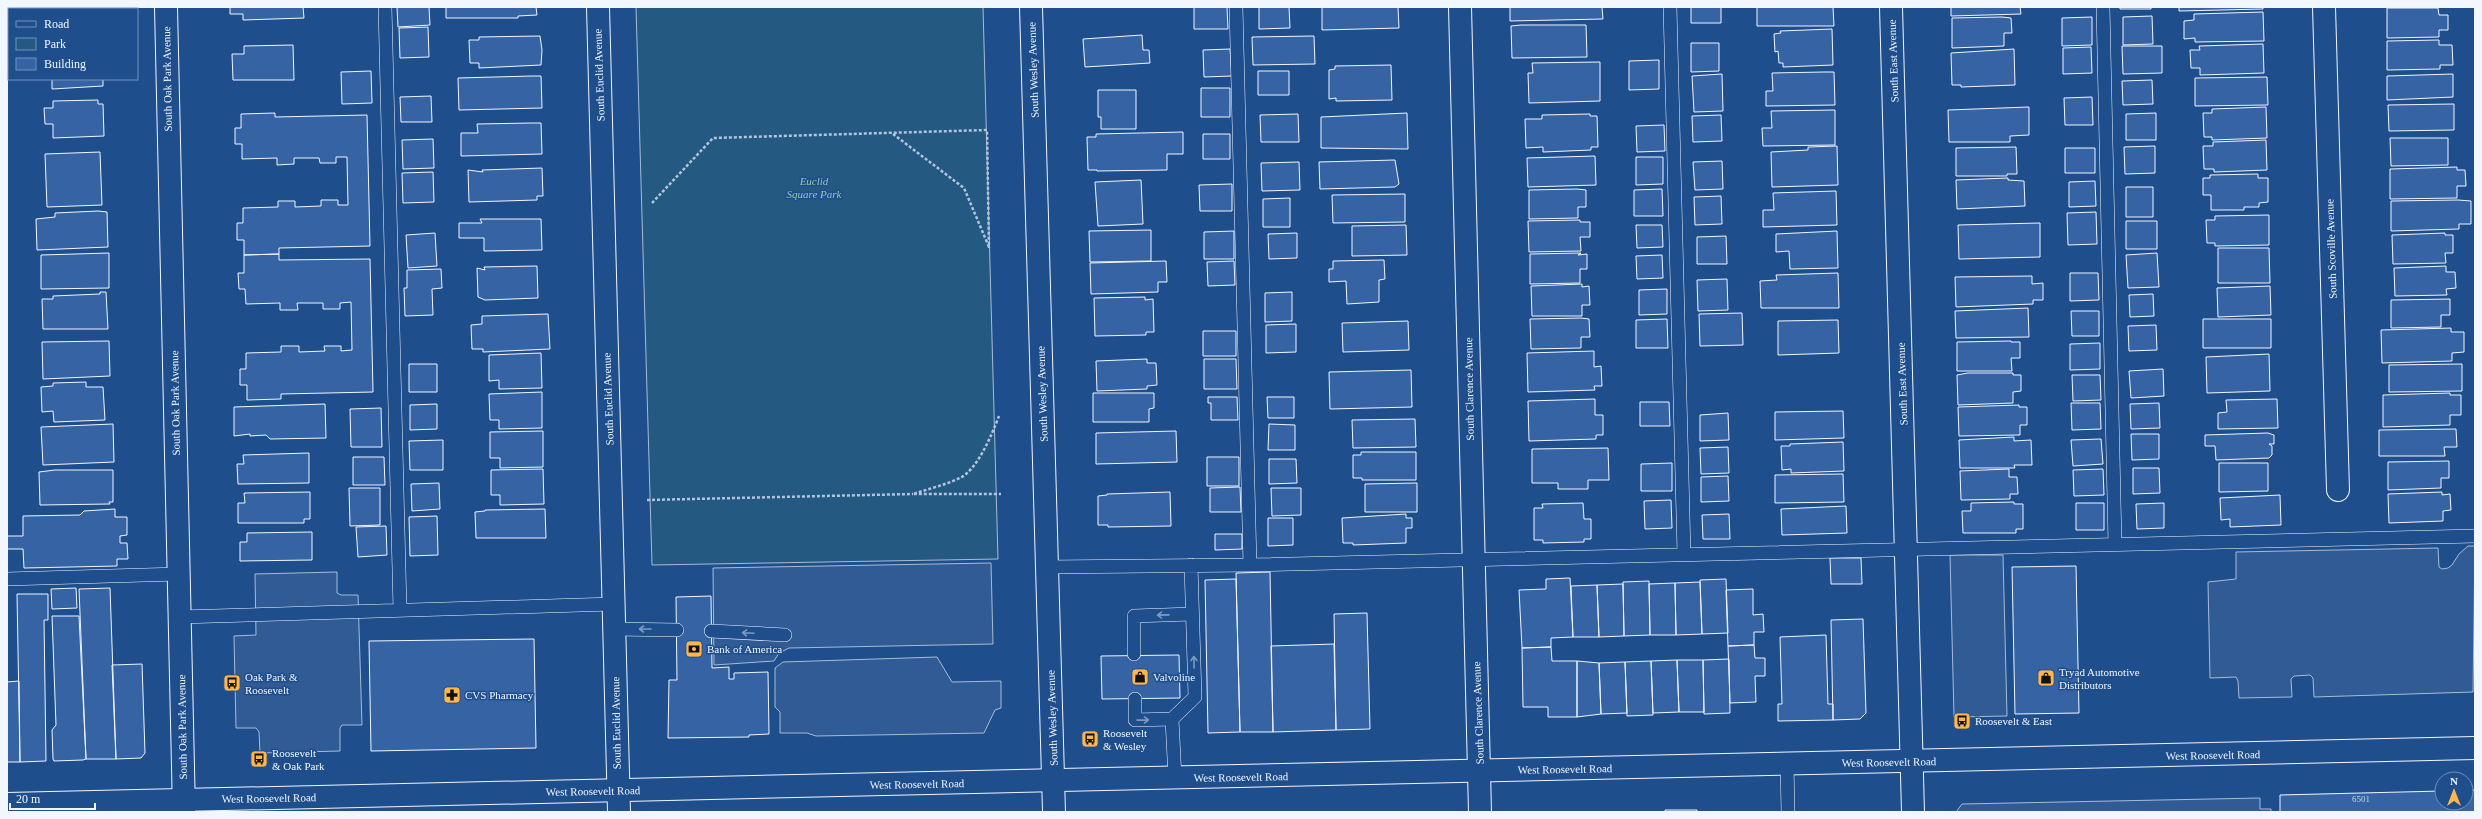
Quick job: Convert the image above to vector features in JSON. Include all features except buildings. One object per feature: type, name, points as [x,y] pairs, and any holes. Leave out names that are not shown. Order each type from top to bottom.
[{"type":"street","name":"South Oak Park Avenue","points":[[166,7],[184,806]]},
{"type":"street","name":"South Euclid Avenue","points":[[598,7],[619,812]]},
{"type":"street","name":"South Wesley Avenue","points":[[1031,7],[1054,812]]},
{"type":"street","name":"South Clarence Avenue","points":[[1460,7],[1480,812]]},
{"type":"street","name":"South East Avenue","points":[[1891,7],[1913,812]]},
{"type":"street","name":"South Scoville Avenue","points":[[2324,7],[2338,490]]},
{"type":"street","name":"West Roosevelt Road","points":[[7,804],[184,806],[618,791],[2475,748]]},
{"type":"lane","points":[[385,7],[400,610]]},
{"type":"lane","points":[[1236,7],[1250,565]]},
{"type":"lane","points":[[1670,7],[1684,554]]},
{"type":"lane","points":[[2103,7],[2115,544]]},
{"type":"lane","points":[[1047,567],[1250,565],[2475,536]]},
{"type":"lane","points":[[1135,699],[1135,720],[1172,719],[1195,696],[1191,565]]},
{"type":"lane","points":[[7,579],[179,574]]},
{"type":"lane","points":[[180,617],[613,604]]},
{"type":"lane","points":[[1134,654],[1134,616],[1192,614]]},
{"type":"lane","points":[[614,629],[677,630]]},
{"type":"lane","points":[[711,631],[785,635]]},
{"type":"lane","points":[[1172,719],[1174,778]]},
{"type":"lane","points":[[1787,764],[1788,812]]},
{"type":"path","points":[[652,204],[713,138],[892,134],[987,130],[989,248],[964,188],[892,134]]},
{"type":"path","points":[[913,494],[962,477],[979,458],[992,436],[999,416]]},
{"type":"path","points":[[647,500],[913,494],[1001,494]]},
{"type":"green space","name":"Euclid Square Park","points":[[636,7],[983,7],[998,559],[652,565]]},
{"type":"shaded area","points":[[2468,546],[2475,546],[2473,692],[2314,697],[2313,678],[2310,675],[2294,676],[2291,679],[2292,697],[2239,698],[2238,681],[2236,677],[2210,678],[2208,582],[2236,579],[2236,552],[2438,548],[2439,567],[2442,569],[2448,568],[2452,565],[2459,554]]},
{"type":"shaded area","points":[[1950,555],[2003,555],[2007,716],[1954,717]]},
{"type":"shaded area","points":[[991,563],[993,644],[789,648],[779,653],[774,661],[714,665],[713,568]]},
{"type":"shaded area","points":[[337,572],[337,593],[341,595],[358,595],[362,725],[342,725],[340,728],[340,751],[260,753],[259,732],[256,728],[236,728],[234,636],[256,635],[255,574]]},
{"type":"shaded area","points":[[937,657],[952,682],[1001,681],[1001,708],[995,710],[984,733],[816,736],[807,733],[780,733],[780,712],[775,707],[775,668],[783,662]]},
{"type":"shaded area","points":[[2260,798],[2260,809],[2271,809],[2271,812],[1956,812],[1962,804]]},
{"type":"place","name":"Bank of America","points":[[694,649]]},
{"type":"place","name":"Valvoline","points":[[1140,677]]},
{"type":"place","name":"Tryad Automotive Distributors","points":[[2046,678]]},
{"type":"place","name":"Oak Park & Roosevelt","points":[[232,683]]},
{"type":"place","name":"CVS Pharmacy","points":[[452,695]]},
{"type":"place","name":"Roosevelt & East","points":[[1962,721]]},
{"type":"place","name":"Roosevelt & Wesley","points":[[1090,739]]},
{"type":"place","name":"Roosevelt & Oak Park","points":[[259,759]]}]
